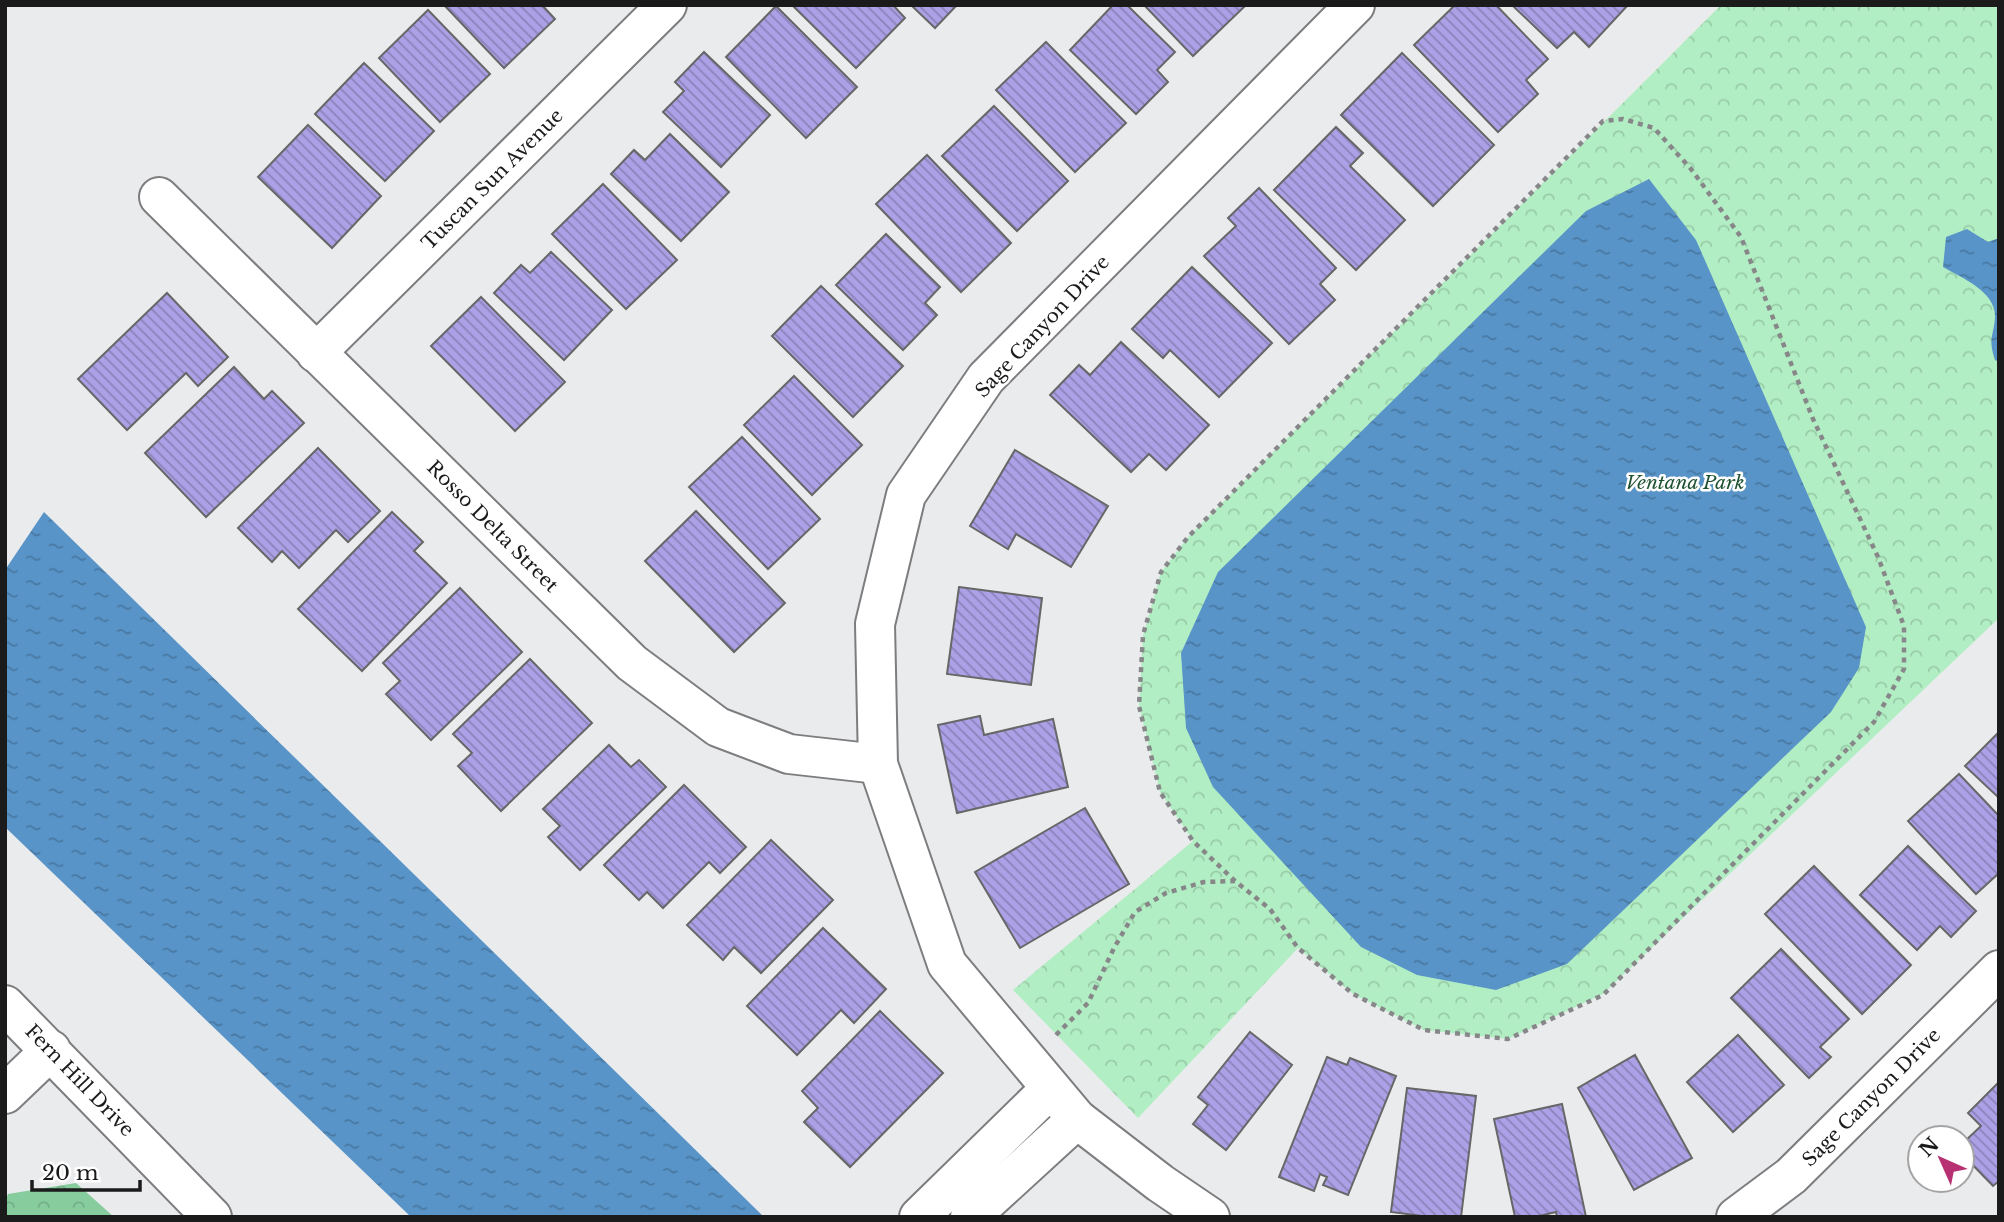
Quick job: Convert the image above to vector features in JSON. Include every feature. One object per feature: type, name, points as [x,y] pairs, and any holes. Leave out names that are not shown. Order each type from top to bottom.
[{"type":"street","name":"Tuscan Sun Avenue","points":[[316,353],[667,5]]},
{"type":"street","name":"Sage Canyon Drive","points":[[1077,1119],[947,964],[878,764],[874,624],[906,495],[986,379],[1355,5]]},
{"type":"street","name":"Rosso Delta Street","points":[[159,197],[632,663],[719,727],[789,754],[878,764]]},
{"type":"street","name":"Sage Canyon Drive","points":[[1736,1217],[1791,1177],[1999,970]]},
{"type":"street","name":"Fern Hill Drive","points":[[5,1005],[212,1217]]},
{"type":"street","points":[[5,1094],[51,1050]]},
{"type":"street","points":[[919,1217],[1050,1089]]},
{"type":"street","points":[[970,1217],[1077,1119],[1160,1183],[1210,1217]]},
{"type":"path","points":[[1056,1035],[1088,1003],[1114,948],[1135,912],[1166,893],[1204,882],[1236,881],[1270,909],[1298,948],[1353,994],[1424,1030],[1508,1039],[1602,995],[1874,722],[1904,669],[1904,626],[1878,557],[1813,419],[1741,237],[1691,169],[1654,128],[1623,119],[1603,121],[1188,537],[1161,572],[1143,635],[1139,706],[1160,792],[1194,841],[1236,881]]},
{"type":"green space","name":"Ventana Park","points":[[1721,5],[1999,5],[1999,618],[1603,994],[1508,1039],[1424,1030],[1353,994],[1298,948],[1138,1118],[1013,990],[1193,841],[1160,792],[1139,706],[1143,635],[1161,572],[1188,537]]},
{"type":"green space","points":[[76,1183],[114,1217],[5,1217],[8,1194]]},
{"type":"water","points":[[1649,179],[1696,240],[1866,627],[1859,668],[1831,712],[1567,964],[1496,990],[1417,975],[1361,947],[1213,787],[1186,728],[1181,653],[1218,572],[1586,211]]},
{"type":"water","points":[[1967,229],[1988,242],[1999,238],[1999,362],[1995,360],[1992,347],[1995,318],[1990,301],[1977,287],[1943,267],[1946,237]]},
{"type":"water","points":[[44,512],[764,1217],[411,1217],[5,827],[5,570]]},
{"type":"building","points":[[444,5],[542,5],[555,19],[504,68]]},
{"type":"building","points":[[792,5],[893,5],[905,18],[856,68]]},
{"type":"building","points":[[911,5],[957,5],[935,28]]},
{"type":"building","points":[[1113,5],[1127,5],[1175,52],[1157,70],[1168,82],[1136,114],[1070,50]]},
{"type":"building","points":[[1144,5],[1244,5],[1245,6],[1193,56]]},
{"type":"building","points":[[1455,5],[1496,5],[1548,59],[1526,80],[1538,94],[1498,132],[1414,45]]},
{"type":"building","points":[[1512,5],[1628,5],[1589,47],[1574,32],[1557,48]]},
{"type":"building","points":[[776,6],[857,87],[806,138],[726,57]]},
{"type":"building","points":[[428,10],[490,74],[440,122],[379,58]]},
{"type":"building","points":[[1046,42],[1126,123],[1075,172],[996,90]]},
{"type":"building","points":[[704,52],[770,115],[721,167],[663,112],[684,91],[675,82]]},
{"type":"building","points":[[1402,53],[1494,145],[1433,206],[1341,115]]},
{"type":"building","points":[[364,63],[434,131],[385,181],[315,114]]},
{"type":"building","points":[[994,106],[1068,181],[1017,231],[942,156]]},
{"type":"building","points":[[308,125],[381,196],[332,248],[258,177]]},
{"type":"building","points":[[1336,127],[1363,153],[1350,166],[1405,220],[1356,270],[1274,190]]},
{"type":"building","points":[[670,134],[729,192],[681,241],[611,174],[634,150],[645,160]]},
{"type":"building","points":[[927,155],[1011,243],[961,292],[876,204]]},
{"type":"building","points":[[603,184],[677,260],[626,309],[552,234]]},
{"type":"building","points":[[1259,188],[1336,268],[1320,284],[1335,300],[1289,344],[1204,256],[1236,226],[1228,218]]},
{"type":"building","points":[[886,234],[940,287],[925,303],[937,315],[903,350],[836,285]]},
{"type":"building","points":[[551,252],[612,310],[564,360],[494,293],[521,265],[530,273]]},
{"type":"building","points":[[1192,267],[1272,343],[1219,397],[1170,350],[1163,358],[1132,329]]},
{"type":"building","points":[[821,286],[903,366],[853,417],[772,336]]},
{"type":"building","points":[[167,293],[228,357],[198,386],[186,373],[127,430],[78,379]]},
{"type":"building","points":[[481,297],[565,382],[515,431],[431,346]]},
{"type":"building","points":[[1121,342],[1209,425],[1166,470],[1149,454],[1131,472],[1050,395],[1079,365],[1090,375]]},
{"type":"building","points":[[234,367],[264,399],[272,391],[304,423],[206,517],[145,453]]},
{"type":"building","points":[[794,376],[862,445],[812,495],[744,425]]},
{"type":"building","points":[[742,437],[820,519],[768,569],[689,487]]},
{"type":"building","points":[[318,448],[380,511],[348,542],[336,530],[299,568],[282,551],[272,562],[238,528]]},
{"type":"building","points":[[1015,450],[1108,506],[1071,567],[1016,534],[1008,549],[970,526]]},
{"type":"building","points":[[696,511],[785,603],[734,652],[645,561]]},
{"type":"building","points":[[392,512],[423,542],[414,551],[447,583],[362,671],[298,609]]},
{"type":"building","points":[[959,587],[1042,598],[1031,685],[947,674]]},
{"type":"building","points":[[460,588],[522,652],[431,740],[386,694],[400,681],[383,663]]},
{"type":"building","points":[[530,659],[592,723],[501,811],[458,766],[472,753],[453,734]]},
{"type":"building","points":[[980,716],[984,735],[1053,719],[1068,787],[957,813],[938,725]]},
{"type":"building","points":[[1999,732],[1999,798],[1965,766]]},
{"type":"building","points":[[609,745],[631,767],[639,760],[666,787],[580,870],[548,837],[560,826],[543,809]]},
{"type":"building","points":[[1959,774],[1999,816],[1999,873],[1976,894],[1908,821]]},
{"type":"building","points":[[684,785],[746,847],[720,873],[709,862],[663,908],[647,892],[639,900],[604,865]]},
{"type":"building","points":[[1085,808],[1129,884],[1020,948],[975,872]]},
{"type":"building","points":[[771,840],[833,900],[761,973],[734,947],[723,960],[687,925]]},
{"type":"building","points":[[1908,846],[1976,911],[1951,937],[1940,926],[1917,950],[1860,895]]},
{"type":"building","points":[[1814,866],[1911,965],[1862,1014],[1765,914]]},
{"type":"building","points":[[823,928],[886,989],[854,1023],[841,1010],[797,1055],[747,1006]]},
{"type":"building","points":[[1781,949],[1849,1019],[1820,1047],[1831,1057],[1809,1078],[1731,998]]},
{"type":"building","points":[[880,1011],[943,1073],[850,1167],[804,1122],[818,1108],[802,1091]]},
{"type":"building","points":[[1250,1032],[1292,1065],[1226,1150],[1193,1124],[1208,1105],[1198,1097]]},
{"type":"building","points":[[1738,1035],[1784,1085],[1733,1132],[1687,1082]]},
{"type":"building","points":[[1635,1055],[1692,1158],[1634,1190],[1578,1088]]},
{"type":"building","points":[[1327,1057],[1347,1065],[1350,1058],[1396,1076],[1348,1195],[1323,1185],[1327,1177],[1320,1174],[1314,1191],[1279,1177]]},
{"type":"building","points":[[1999,1082],[1999,1181],[1993,1186],[1976,1168],[1976,1131],[1981,1126],[1968,1113]]},
{"type":"building","points":[[1407,1088],[1476,1096],[1461,1217],[1430,1217],[1391,1212]]},
{"type":"building","points":[[1562,1104],[1586,1217],[1557,1217],[1556,1212],[1535,1217],[1515,1217],[1494,1119]]}]
